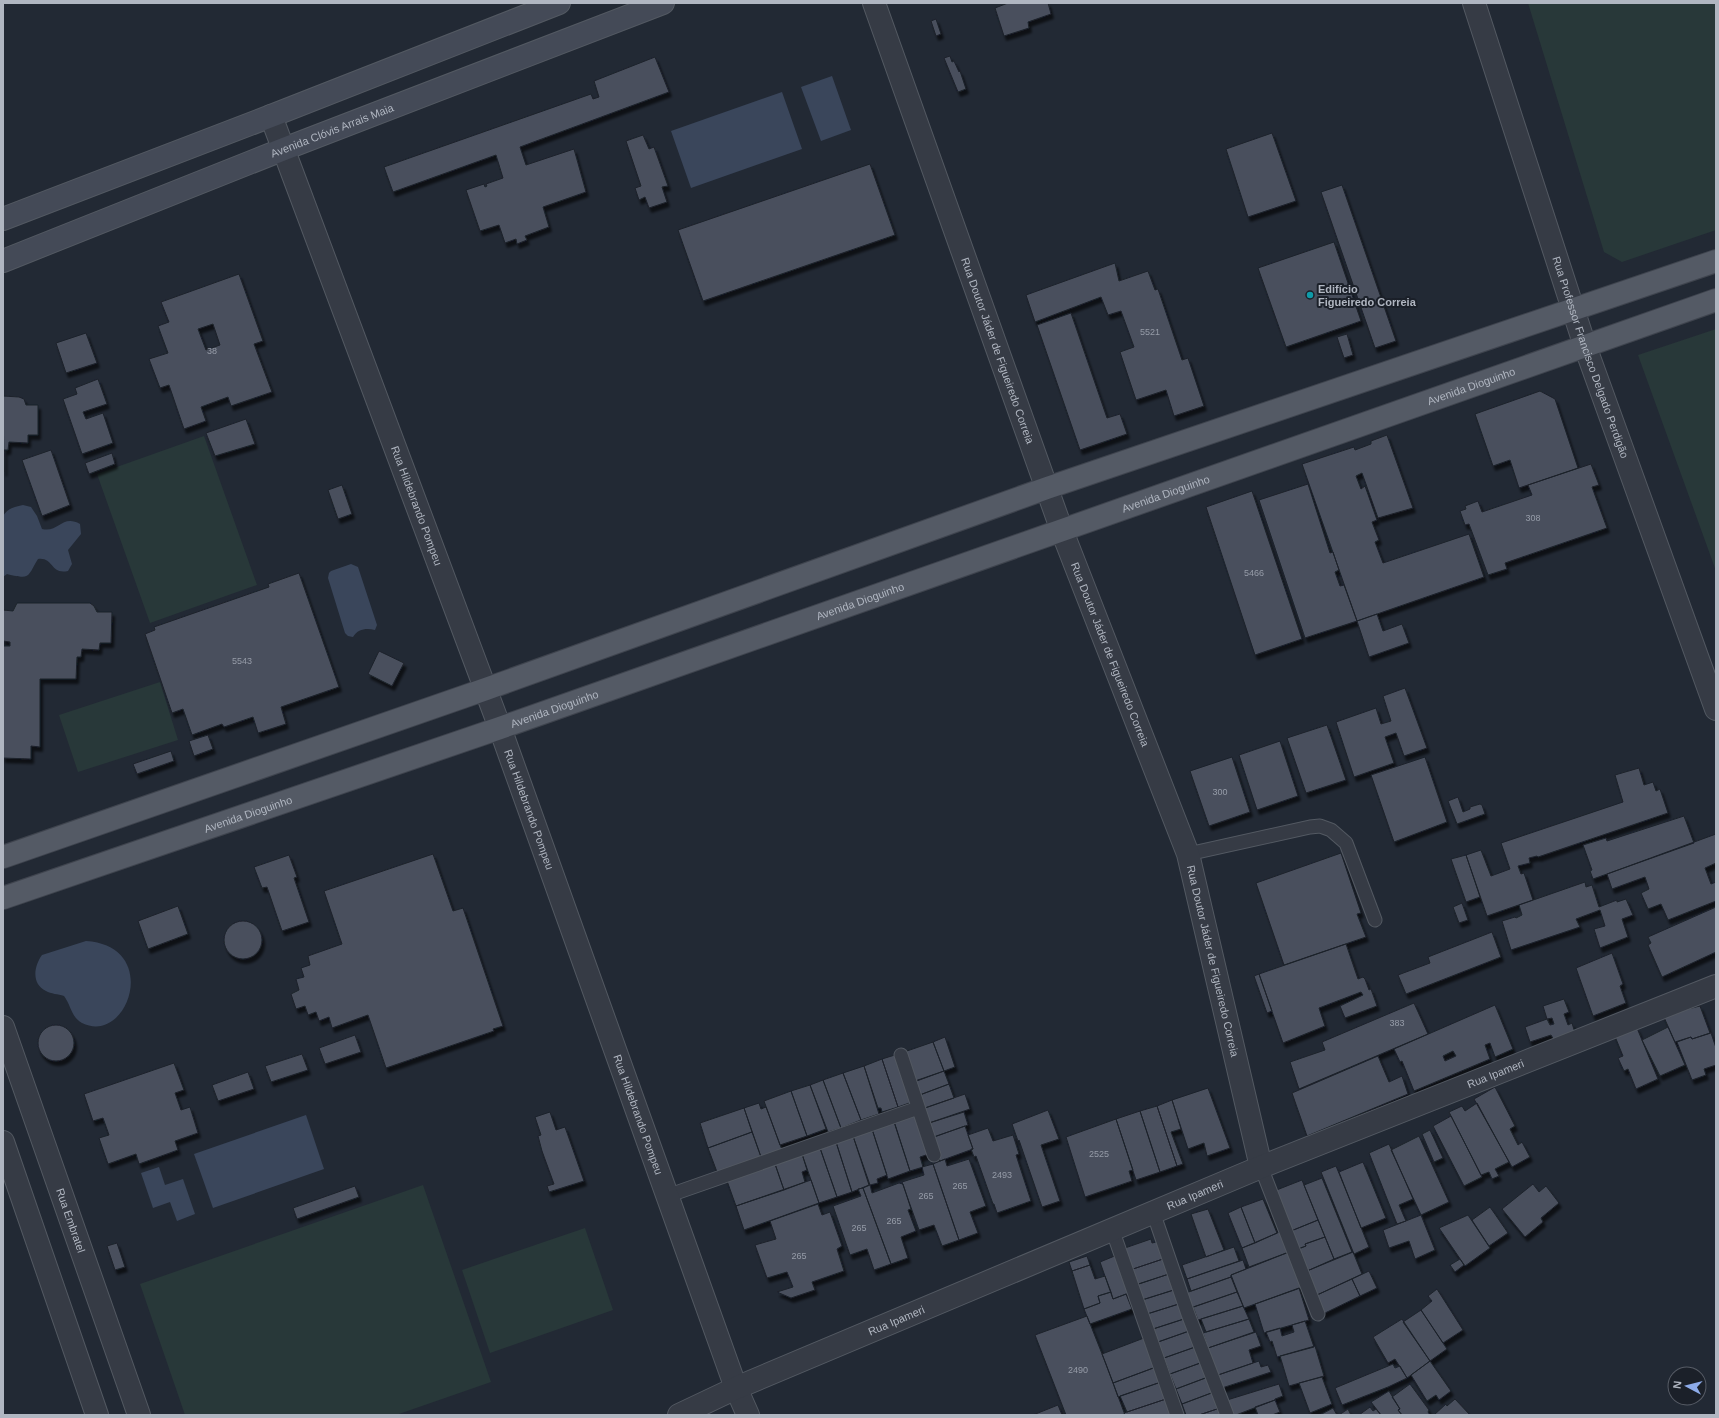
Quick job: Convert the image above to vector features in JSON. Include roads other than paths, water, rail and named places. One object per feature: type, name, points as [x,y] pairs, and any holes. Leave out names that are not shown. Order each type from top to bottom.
[{"type":"main road","points":[[3,219],[559,3]]},
{"type":"main road","name":"Avenida Clóvis Arrais Maia","points":[[3,261],[284,149],[663,3]]},
{"type":"main road","points":[[3,857],[486,690],[1047,488],[1716,261]]},
{"type":"main road","name":"Avenida Dioguinho","points":[[3,898],[500,728],[1716,300]]},
{"type":"street","name":"Rua Doutor Jáder de Figueiredo Correia","points":[[874,3],[1062,531],[1188,854],[1261,1167]]},
{"type":"street","name":"Rua Professor Francisco Delgado Perdigão","points":[[1474,3],[1585,346],[1716,709]]},
{"type":"street","name":"Rua Hildebrando Pompeu","points":[[271,116],[500,728],[736,1388],[748,1415]]},
{"type":"street","name":"Rua Ipameri","points":[[679,1415],[736,1388],[1261,1167],[1716,986]]},
{"type":"street","name":"Rua Embratel","points":[[3,1027],[139,1415]]},
{"type":"street","points":[[3,1142],[97,1415]]},
{"type":"lane","points":[[1188,854],[1310,826],[1320,826],[1331,830],[1346,843],[1375,920]]},
{"type":"lane","points":[[901,1055],[934,1155]]},
{"type":"lane","points":[[667,1196],[918,1108]]},
{"type":"lane","name":"Rua Doutor Jáder de Figueiredo Correia","points":[[1261,1167],[1318,1314]]},
{"type":"lane","points":[[1153,1212],[1188,1314],[1227,1415]]},
{"type":"lane","points":[[1112,1229],[1177,1415]]},
{"type":"water","points":[[832,76],[851,130],[821,141],[801,87]]},
{"type":"water","points":[[782,92],[802,149],[691,188],[671,131]]},
{"type":"water","points":[[23,505],[31,507],[37,516],[42,529],[48,530],[69,521],[80,524],[81,534],[68,550],[72,564],[68,571],[58,571],[47,561],[38,559],[27,576],[20,577],[7,574],[3,577],[3,516],[14,507]]},
{"type":"water","points":[[351,564],[358,567],[377,625],[375,630],[362,630],[357,632],[353,637],[348,636],[345,633],[328,578],[331,571]]},
{"type":"water","points":[[86,941],[110,947],[124,959],[130,975],[130,992],[124,1008],[113,1021],[98,1026],[82,1023],[78,1020],[73,1014],[64,996],[50,993],[41,988],[35,974],[37,964],[42,955]]},
{"type":"water","points":[[306,1115],[324,1169],[213,1208],[194,1154]]},
{"type":"water","points":[[159,1167],[165,1185],[183,1179],[195,1214],[177,1221],[170,1202],[153,1208],[141,1173]]},
{"type":"place","name":"Edifício Figueiredo Correia","points":[[1310,295]]}]
